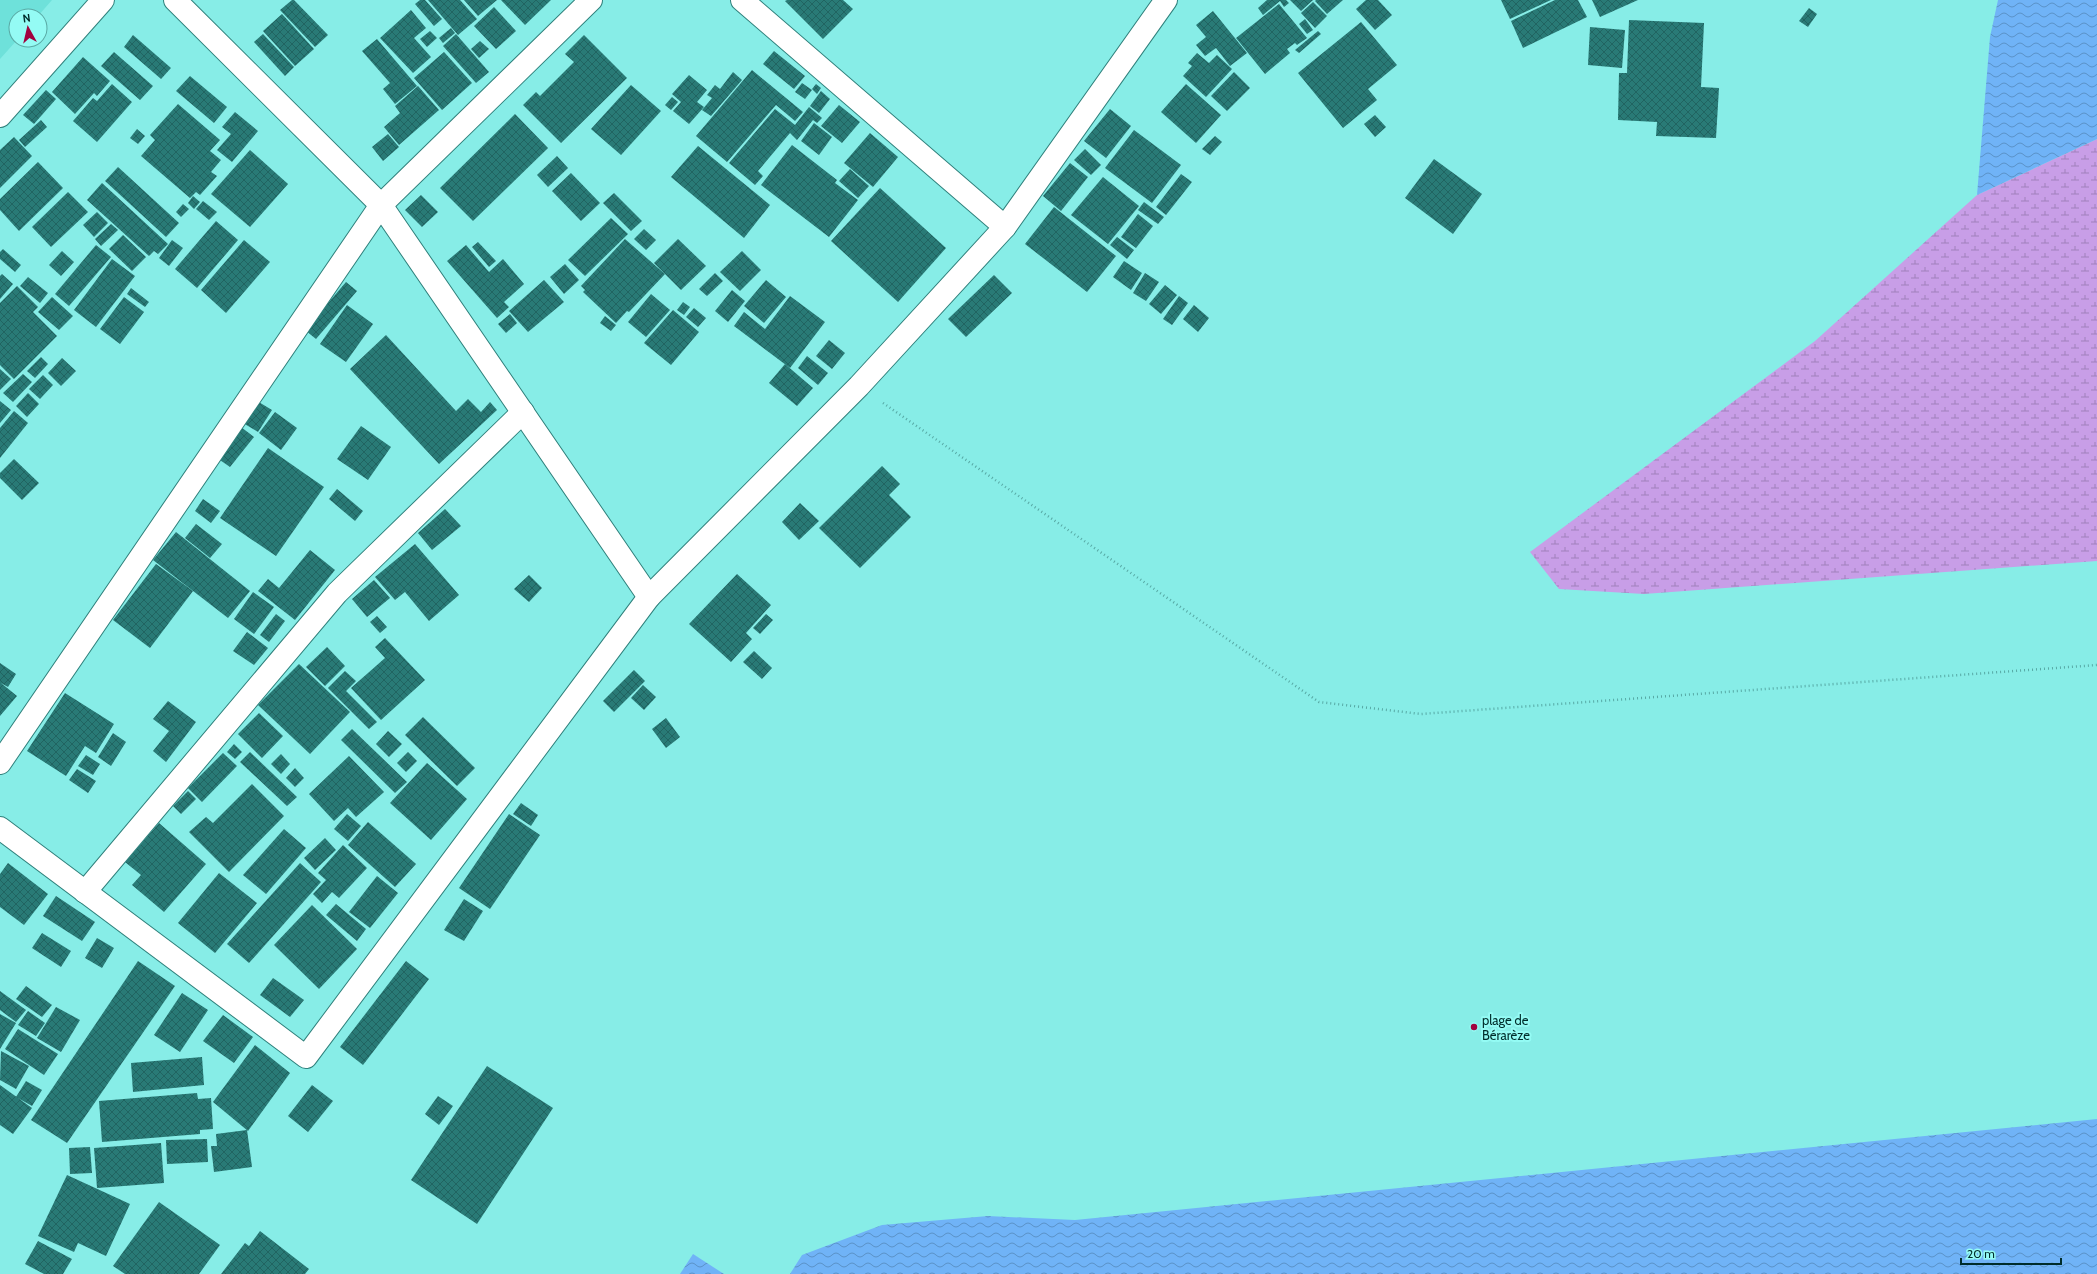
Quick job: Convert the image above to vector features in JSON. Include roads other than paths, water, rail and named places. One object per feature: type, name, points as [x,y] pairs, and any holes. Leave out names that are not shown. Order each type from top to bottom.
[{"type":"street","points":[[0,116],[102,0]]},
{"type":"street","points":[[175,0],[381,205],[649,597]]},
{"type":"street","points":[[0,763],[381,205],[591,0]]},
{"type":"street","points":[[742,0],[1005,227]]},
{"type":"street","points":[[0,828],[306,1057],[649,597],[859,386],[1005,227],[1166,0]]},
{"type":"street","points":[[85,892],[337,593],[523,412]]},
{"type":"water","points":[[1998,0],[2097,0],[2097,139],[1977,195],[1990,37]]},
{"type":"water","points":[[2097,1119],[2097,1274],[790,1274],[802,1255],[882,1225],[988,1216],[1075,1220]]},
{"type":"water","points":[[693,1254],[724,1274],[680,1274]]},
{"type":"place","name":"plage de Bérarèze","points":[[1474,1027]]}]
